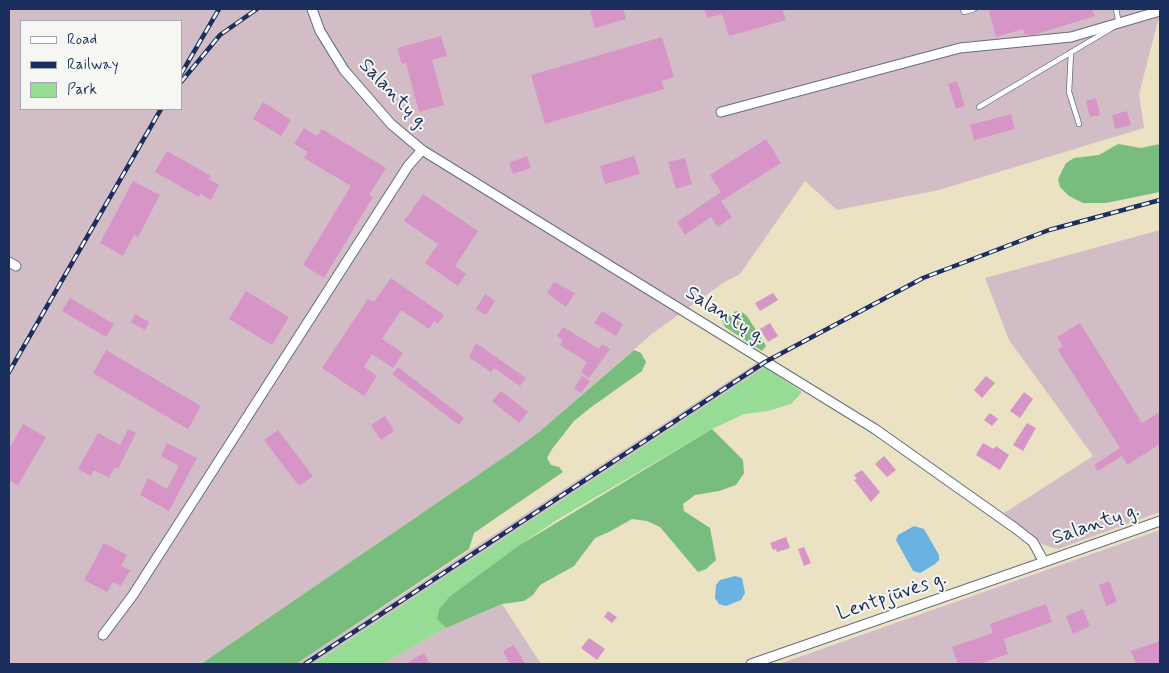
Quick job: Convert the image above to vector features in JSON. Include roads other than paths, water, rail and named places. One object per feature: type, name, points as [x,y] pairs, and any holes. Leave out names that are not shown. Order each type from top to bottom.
[{"type":"street","name":"Salantų g.","points":[[312,9],[320,32],[344,70],[391,124],[422,150],[875,429],[1034,542],[1044,562],[1160,521]]},
{"type":"street","points":[[721,112],[960,48],[1071,37],[1160,11]]},
{"type":"street","points":[[103,635],[133,595],[408,166],[422,150]]},
{"type":"street","name":"Lentpjūvės g.","points":[[751,664],[1044,562]]},
{"type":"lane","points":[[963,9],[964,12],[974,9]]},
{"type":"lane","points":[[978,107],[1120,24],[1116,9]]},
{"type":"lane","points":[[1071,52],[1069,92],[1079,124]]},
{"type":"water","points":[[914,526],[924,529],[939,555],[939,560],[935,564],[920,573],[913,571],[896,540],[898,535]]},
{"type":"water","points":[[735,576],[742,578],[745,593],[741,600],[726,606],[719,604],[715,598],[716,585],[720,580]]},
{"type":"railway","points":[[182,72],[219,9]]},
{"type":"railway","points":[[182,81],[220,35],[257,9]]},
{"type":"railway","points":[[9,372],[160,110]]},
{"type":"railway","points":[[305,664],[765,362],[923,278],[1049,230],[1160,200]]}]
